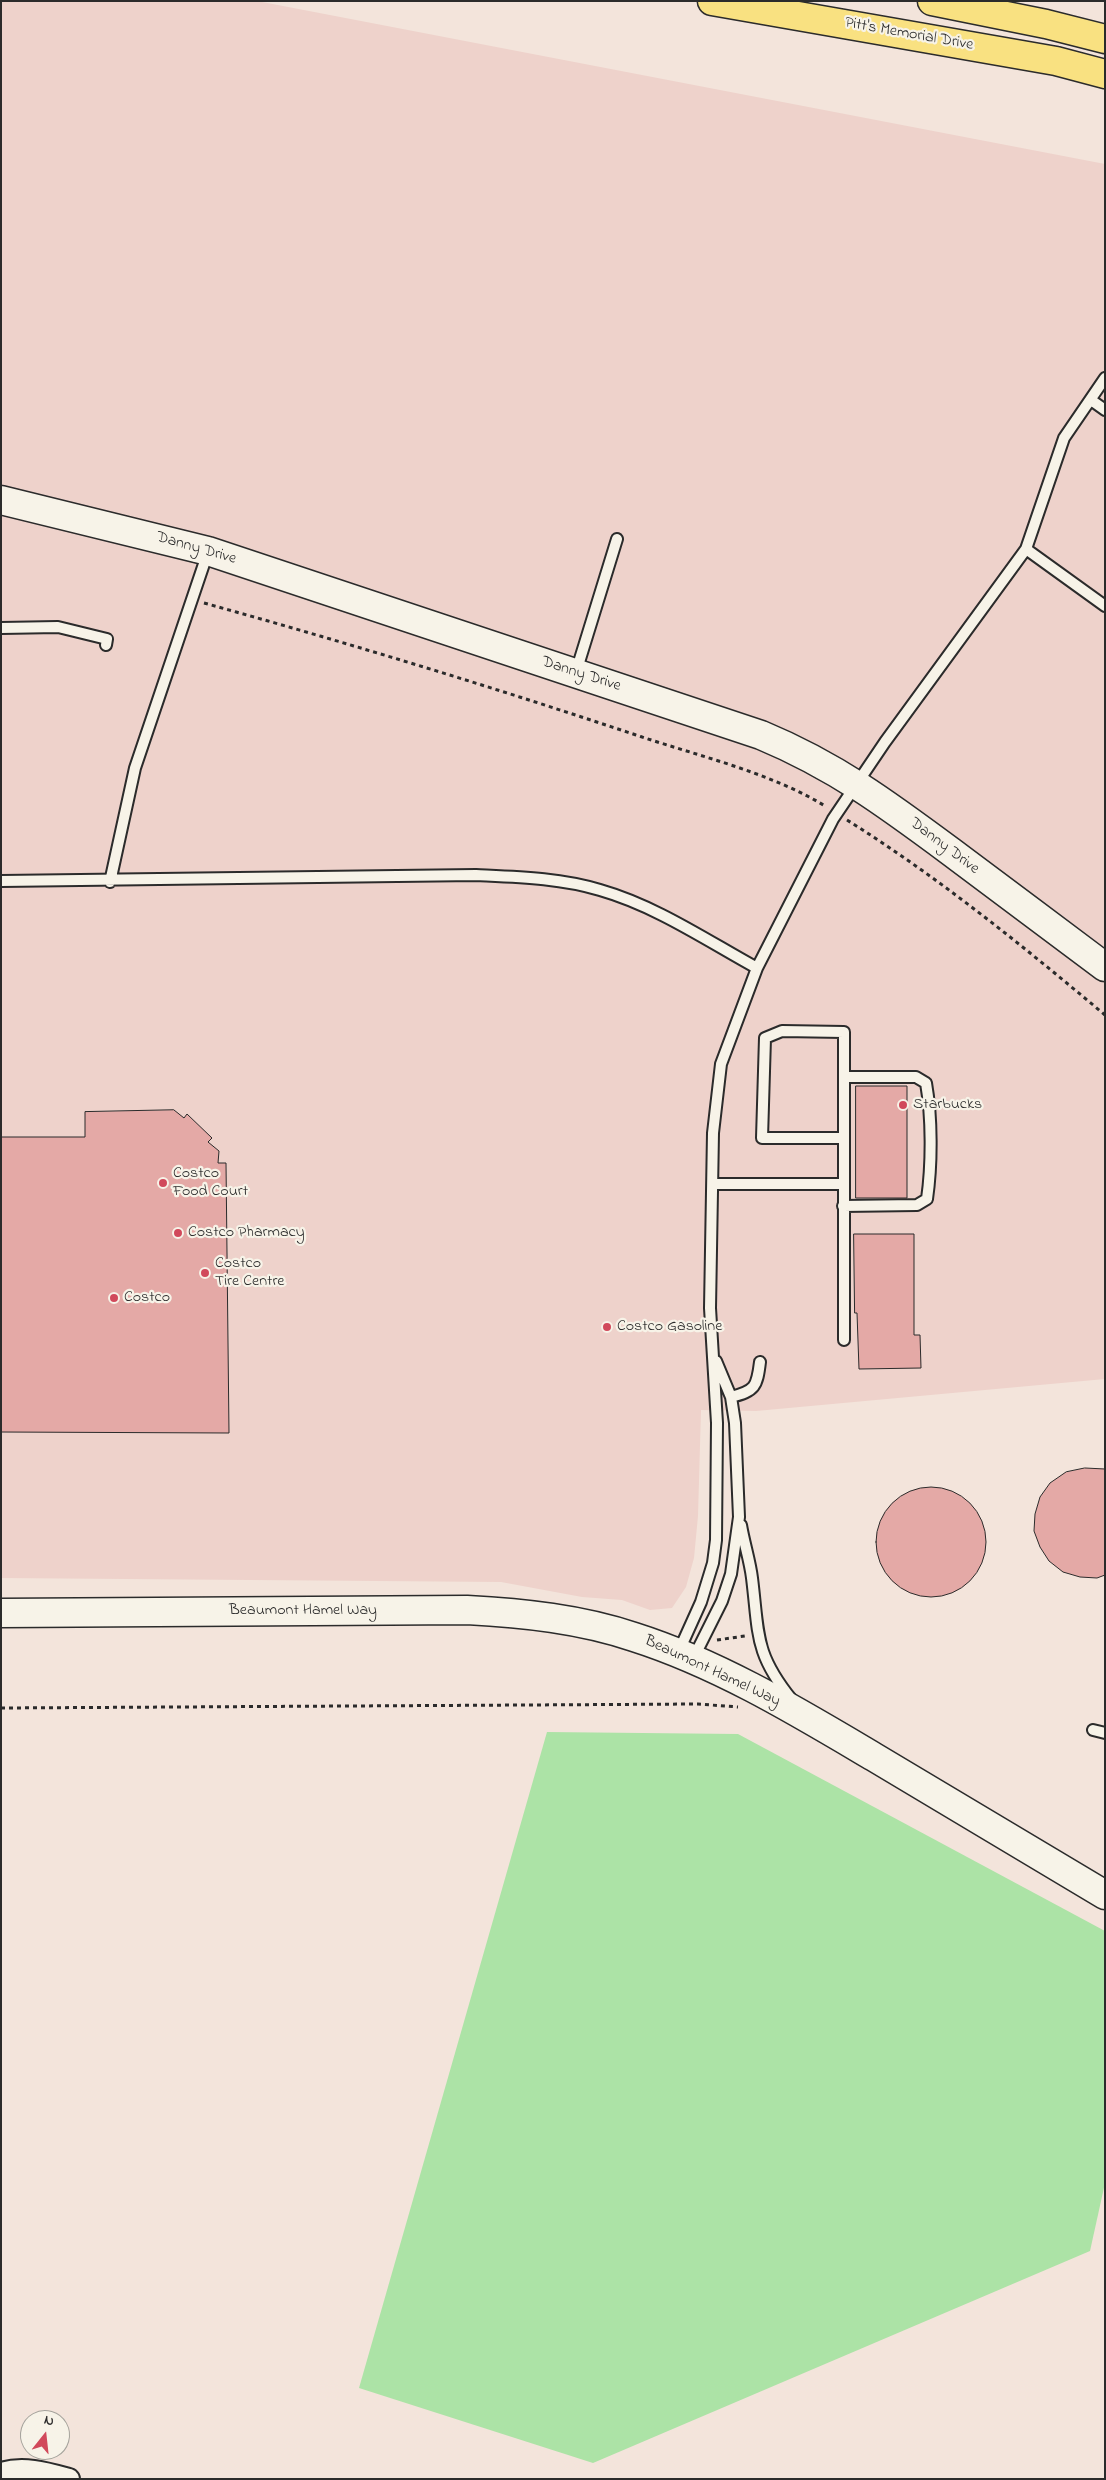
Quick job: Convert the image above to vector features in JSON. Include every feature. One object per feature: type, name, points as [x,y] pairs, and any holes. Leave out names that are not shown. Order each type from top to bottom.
[{"type":"highway","name":"Pitt's Memorial Drive","points":[[712,1],[1056,61],[1105,74]]},
{"type":"highway","points":[[932,1],[1046,24],[1105,39]]},
{"type":"street","name":"Danny Drive","points":[[1,500],[208,551],[761,735],[819,761],[856,784],[1105,967]]},
{"type":"street","name":"Beaumont Hamel Way","points":[[1,1613],[485,1611],[521,1613],[605,1628],[634,1636],[685,1657],[816,1723],[1105,1895]]},
{"type":"street","points":[[1,2473],[13,2469],[38,2470],[70,2479]]},
{"type":"lane","points":[[685,1657],[714,1563],[716,1540],[717,1424],[710,1308],[714,1110],[721,1064],[757,968],[833,818],[1026,549],[1064,438],[1105,378]]},
{"type":"lane","points":[[1091,400],[1105,410]]},
{"type":"lane","points":[[575,673],[617,539]]},
{"type":"lane","points":[[1026,549],[1105,606]]},
{"type":"lane","points":[[110,882],[135,768],[208,551]]},
{"type":"lane","points":[[1,628],[58,627],[107,639],[106,645]]},
{"type":"lane","points":[[1,882],[476,876],[545,879],[600,890],[634,901],[757,968]]},
{"type":"lane","points":[[844,1138],[762,1138],[765,1038],[782,1031],[844,1032],[844,1138],[843,1184],[844,1340]]},
{"type":"lane","points":[[843,1206],[917,1205],[926,1199],[929,1181],[929,1098],[926,1083],[916,1078],[844,1077]]},
{"type":"lane","points":[[713,1184],[843,1184]]},
{"type":"lane","points":[[713,1353],[731,1397],[735,1423],[739,1517],[752,1577],[757,1633],[764,1657],[779,1683],[816,1723]]},
{"type":"lane","points":[[731,1397],[750,1391],[755,1386],[760,1362]]},
{"type":"lane","points":[[685,1657],[722,1601],[731,1574],[739,1517]]},
{"type":"lane","points":[[1092,1730],[1105,1733]]},
{"type":"path","points":[[191,600],[424,666],[756,775],[818,802]]},
{"type":"path","points":[[867,832],[1046,965],[1105,1015]]},
{"type":"path","points":[[714,1639],[721,1642],[746,1636]]},
{"type":"path","points":[[1,1708],[698,1704],[742,1708]]},
{"type":"shaded area","points":[[1,1],[257,1],[1105,164],[1105,1379],[756,1411],[701,1410],[698,1516],[694,1558],[686,1587],[672,1608],[650,1610],[622,1600],[582,1597],[501,1582],[1,1578]]},
{"type":"green space","points":[[547,1732],[738,1734],[1105,1931],[1105,2183],[1090,2251],[593,2463],[359,2388]]},
{"type":"building","points":[[856,1086],[907,1086],[907,1198],[856,1198]]},
{"type":"building","name":"Costco","points":[[174,1110],[184,1118],[187,1114],[212,1138],[208,1142],[219,1151],[218,1163],[226,1163],[229,1433],[1,1432],[1,1137],[85,1137],[85,1112]]},
{"type":"building","points":[[854,1234],[914,1234],[914,1335],[920,1335],[921,1368],[859,1369],[857,1313],[855,1313]]},
{"type":"building","points":[[1085,1468],[1105,1469],[1105,1575],[1097,1578],[1080,1577],[1063,1572],[1049,1561],[1040,1547],[1034,1531],[1035,1514],[1040,1497],[1050,1483],[1066,1472]]},
{"type":"building","points":[[931,1487],[952,1491],[970,1503],[982,1521],[986,1542],[982,1563],[970,1581],[952,1593],[931,1597],[910,1593],[892,1581],[880,1563],[876,1542],[880,1521],[892,1503],[910,1491]]},
{"type":"place","name":"Starbucks","points":[[903,1105]]},
{"type":"place","name":"Costco Food Court","points":[[163,1183]]},
{"type":"place","name":"Costco Pharmacy","points":[[178,1233]]},
{"type":"place","name":"Costco Tire Centre","points":[[205,1273]]},
{"type":"place","name":"Costco","points":[[114,1298]]},
{"type":"place","name":"Costco Gasoline","points":[[607,1327]]}]
